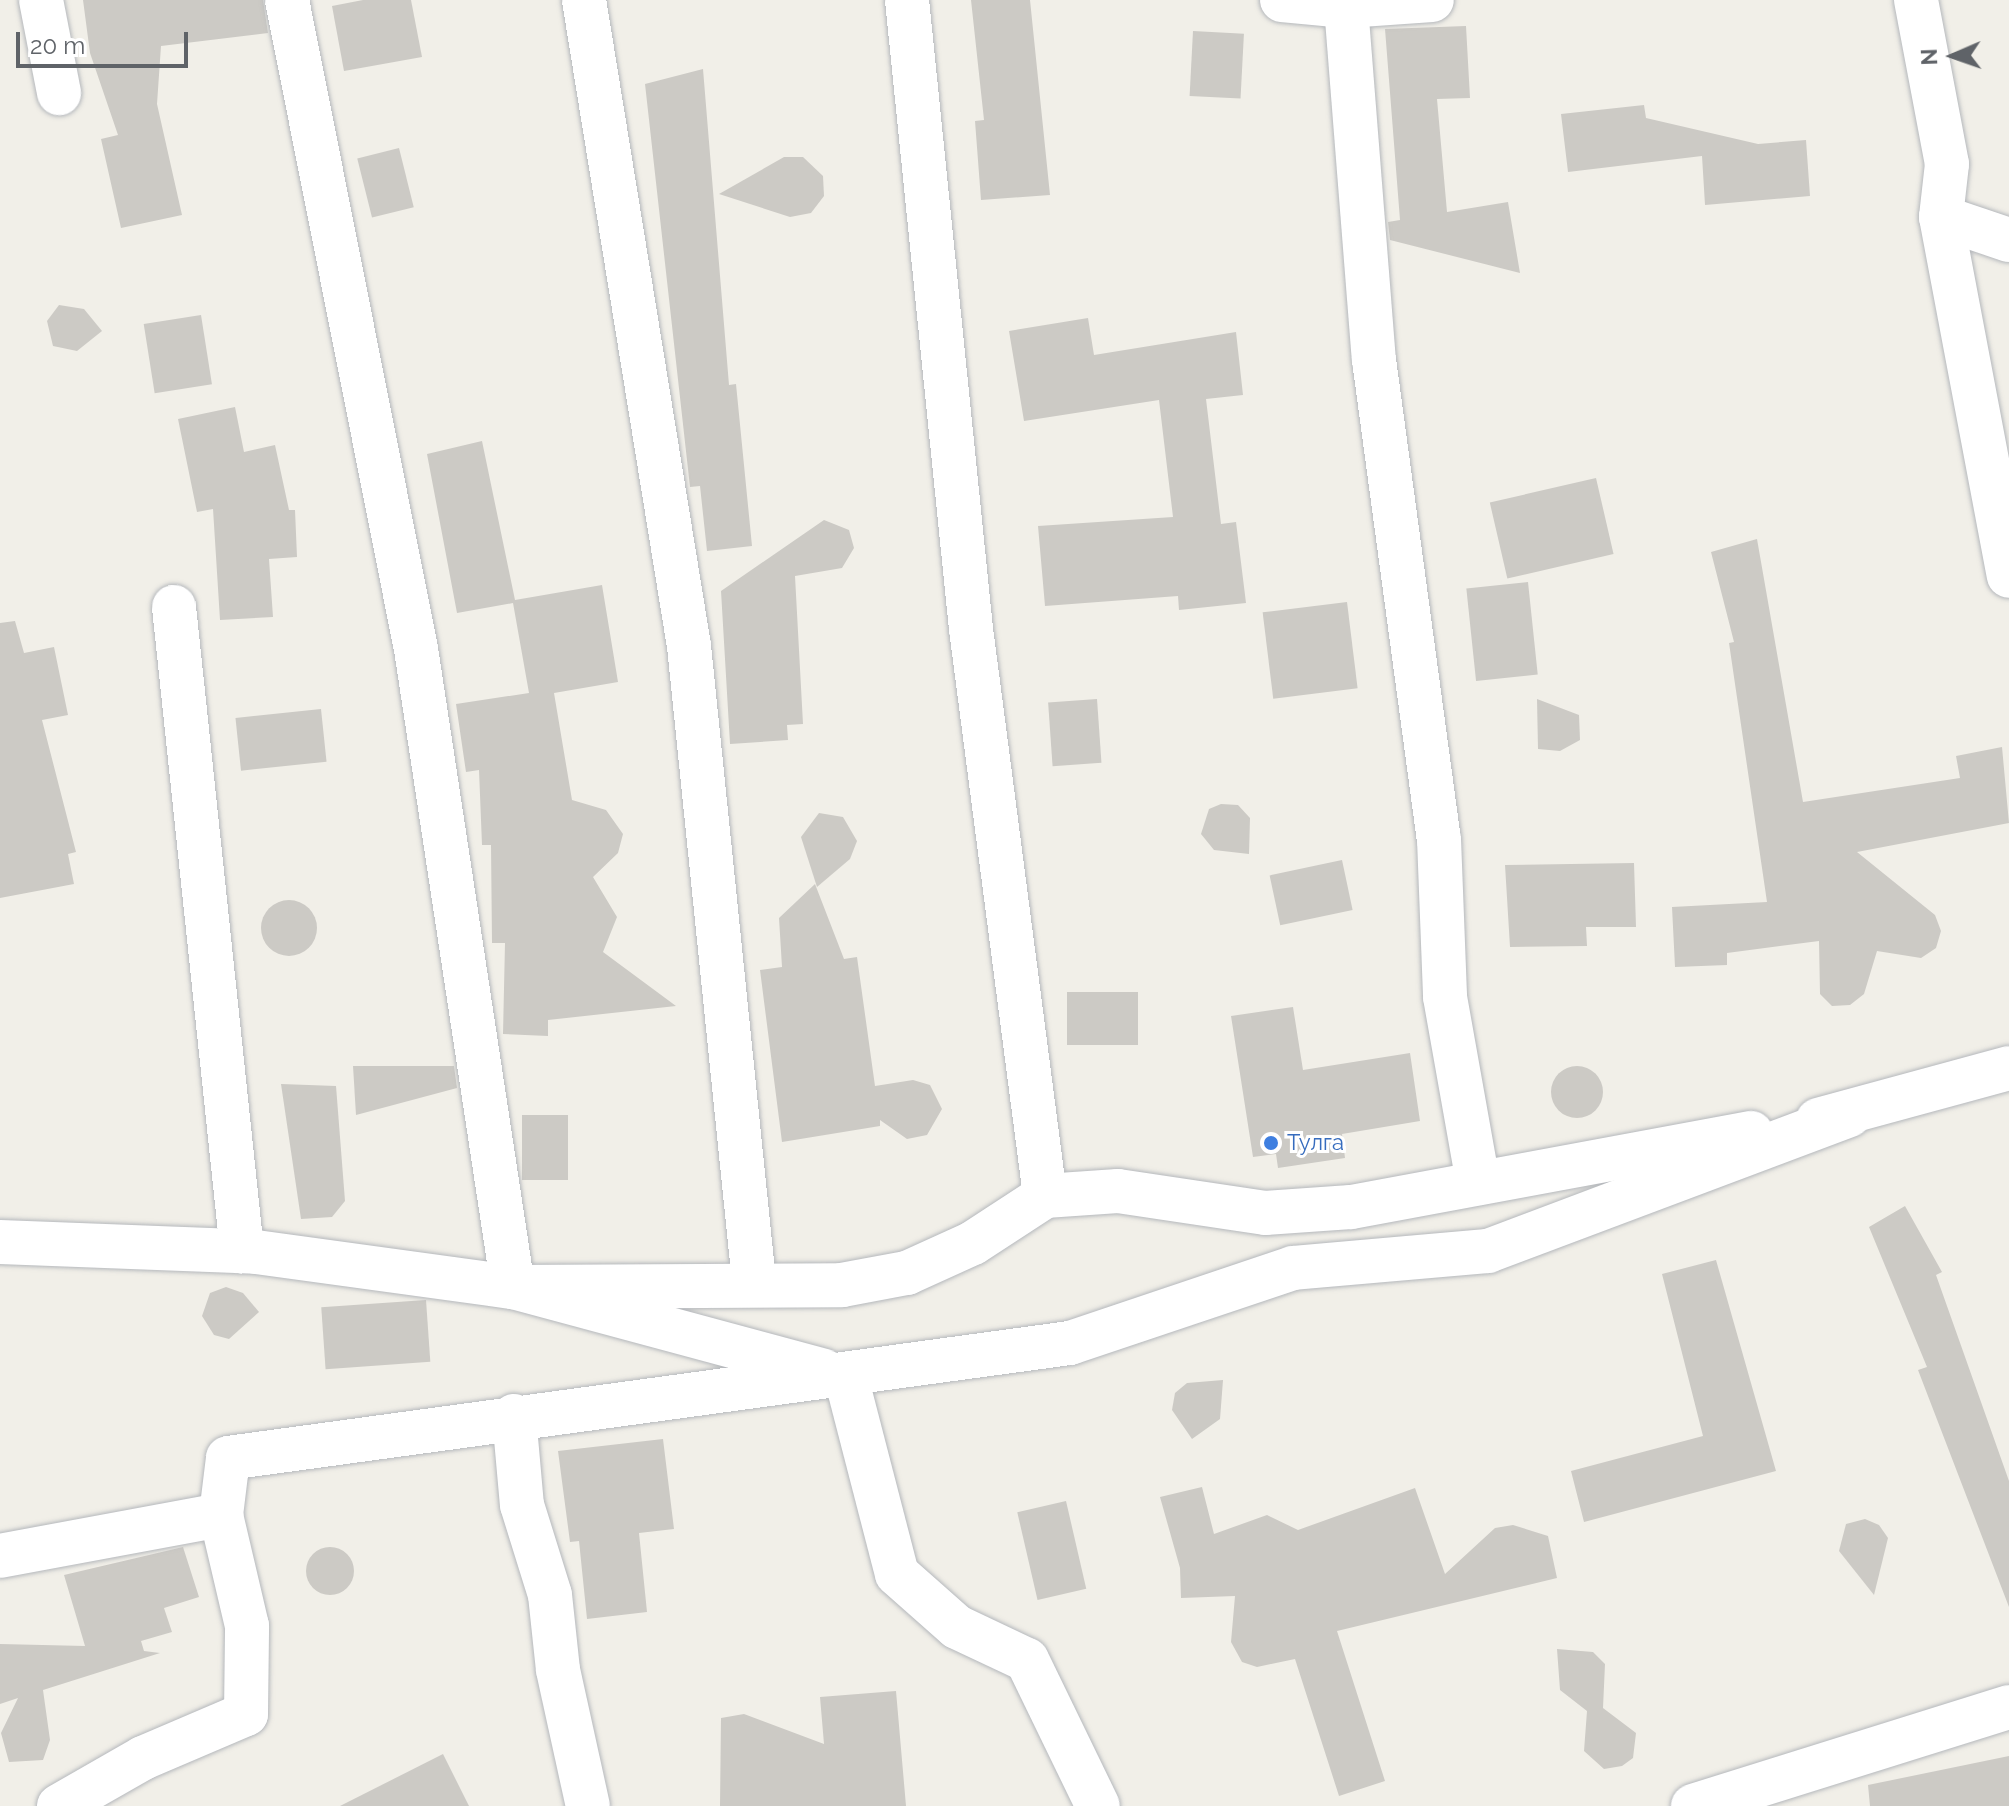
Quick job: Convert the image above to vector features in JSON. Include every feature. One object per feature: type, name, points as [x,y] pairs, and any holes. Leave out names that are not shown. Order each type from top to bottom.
[{"type":"street","points":[[41,0],[59,93]]},
{"type":"street","points":[[287,0],[416,649],[513,1287]]},
{"type":"street","points":[[584,0],[689,646],[754,1281]]},
{"type":"street","points":[[907,0],[971,629],[1045,1196]]},
{"type":"street","points":[[1282,0],[1346,6],[1432,0]]},
{"type":"street","points":[[1916,0],[1947,164],[1941,217],[2009,576]]},
{"type":"street","points":[[1346,6],[1374,360],[1439,839],[1445,997],[1478,1183]]},
{"type":"street","points":[[1941,217],[2009,240]]},
{"type":"street","points":[[174,607],[242,1251]]},
{"type":"street","points":[[59,1806],[143,1758],[246,1714],[247,1626],[221,1515],[228,1458],[482,1427],[514,1416],[846,1377],[1070,1343],[1293,1268],[1488,1251],[1849,1115],[2009,1068]]},
{"type":"street","points":[[513,1287],[754,1281],[842,1285],[907,1273],[973,1243],[1045,1196],[1118,1191],[1265,1213],[1351,1207],[1849,1115]]},
{"type":"street","points":[[0,1242],[242,1251],[513,1287],[846,1377]]},
{"type":"street","points":[[846,1377],[897,1574],[957,1627],[1027,1660],[1098,1806]]},
{"type":"street","points":[[514,1416],[522,1505],[550,1595],[558,1670],[588,1806]]},
{"type":"street","points":[[0,1556],[221,1515]]},
{"type":"street","points":[[1693,1806],[2009,1707]]},
{"type":"building","points":[[83,0],[263,0],[268,33],[161,46],[157,104],[182,215],[121,228],[101,139],[118,135],[90,53]]},
{"type":"building","points":[[363,0],[411,0],[422,57],[344,71],[332,6]]},
{"type":"building","points":[[971,0],[1030,0],[1050,195],[981,200],[975,121],[984,120]]},
{"type":"building","points":[[1466,26],[1470,98],[1437,99],[1447,212],[1508,202],[1520,273],[1390,240],[1388,222],[1400,220],[1385,29]]},
{"type":"building","points":[[1193,31],[1244,34],[1241,99],[1190,96]]},
{"type":"building","points":[[703,69],[729,385],[736,384],[752,546],[707,551],[700,486],[690,487],[645,84]]},
{"type":"building","points":[[1644,105],[1646,118],[1758,144],[1806,140],[1810,196],[1705,205],[1702,156],[1568,172],[1561,114]]},
{"type":"building","points":[[399,148],[414,207],[372,218],[357,158]]},
{"type":"building","points":[[784,157],[803,157],[823,176],[824,196],[811,213],[790,217],[719,194]]},
{"type":"building","points":[[59,305],[84,309],[102,331],[77,351],[53,346],[47,321]]},
{"type":"building","points":[[201,315],[212,384],[155,393],[144,324]]},
{"type":"building","points":[[1088,318],[1094,355],[1236,332],[1243,395],[1206,399],[1221,524],[1236,522],[1246,603],[1179,610],[1178,596],[1045,606],[1038,526],[1173,517],[1159,400],[1024,421],[1009,331]]},
{"type":"building","points":[[235,407],[244,452],[275,445],[289,510],[295,510],[297,557],[269,559],[273,617],[220,620],[213,509],[197,512],[178,419]]},
{"type":"building","points":[[482,441],[515,600],[602,585],[618,682],[554,693],[572,800],[606,810],[623,834],[618,853],[593,877],[617,917],[603,952],[676,1006],[548,1020],[548,1036],[503,1034],[505,943],[492,943],[491,845],[482,845],[479,770],[466,772],[456,704],[529,693],[513,603],[457,613],[427,454]]},
{"type":"building","points":[[1596,478],[1614,554],[1507,579],[1490,503]]},
{"type":"building","points":[[824,520],[849,530],[854,548],[842,568],[795,576],[803,724],[787,725],[788,740],[730,744],[721,591]]},
{"type":"building","points":[[1757,539],[1803,802],[1960,778],[1956,756],[2002,747],[2009,823],[1857,852],[1935,915],[1941,931],[1936,948],[1921,958],[1877,951],[1864,994],[1850,1005],[1832,1006],[1820,994],[1819,941],[1727,953],[1727,965],[1675,967],[1672,907],[1767,902],[1729,643],[1734,642],[1711,552]]},
{"type":"building","points":[[1528,582],[1538,674],[1476,681],[1466,588]]},
{"type":"building","points":[[1347,602],[1358,688],[1273,699],[1263,612]]},
{"type":"building","points":[[15,621],[24,653],[54,647],[68,715],[42,720],[76,852],[68,854],[74,884],[0,898],[0,623]]},
{"type":"building","points":[[1097,699],[1101,763],[1053,766],[1048,702]]},
{"type":"building","points":[[1537,699],[1579,715],[1580,740],[1560,751],[1538,749]]},
{"type":"building","points":[[321,709],[327,762],[241,771],[235,718]]},
{"type":"building","points":[[1221,804],[1238,805],[1250,818],[1249,854],[1214,850],[1201,834],[1209,809]]},
{"type":"building","points":[[819,813],[843,817],[857,841],[850,859],[817,887],[801,837]]},
{"type":"building","points":[[1342,860],[1353,910],[1280,925],[1270,875]]},
{"type":"building","points":[[1634,863],[1636,927],[1586,927],[1587,946],[1510,947],[1505,865]]},
{"type":"building","points":[[815,884],[844,959],[857,957],[875,1086],[913,1080],[930,1085],[942,1109],[927,1135],[907,1139],[880,1120],[880,1126],[782,1142],[760,970],[782,967],[779,918]]},
{"type":"building","points":[[289,900],[309,908],[317,928],[309,948],[289,956],[269,948],[261,928],[269,908]]},
{"type":"building","points":[[1067,992],[1138,992],[1138,1045],[1067,1045]]},
{"type":"building","points":[[1293,1007],[1303,1070],[1410,1053],[1420,1121],[1342,1134],[1345,1158],[1278,1168],[1276,1154],[1253,1157],[1231,1016]]},
{"type":"building","points":[[353,1066],[454,1066],[457,1088],[356,1115]]},
{"type":"building","points":[[1577,1066],[1595,1074],[1603,1092],[1595,1110],[1577,1118],[1559,1110],[1551,1092],[1559,1074]]},
{"type":"building","points":[[281,1084],[336,1086],[345,1201],[332,1217],[301,1219]]},
{"type":"building","points":[[522,1115],[568,1115],[568,1180],[522,1180]]},
{"type":"building","points":[[1905,1206],[1942,1272],[1936,1275],[2009,1481],[2009,1607],[1918,1370],[1927,1367],[1869,1227]]},
{"type":"building","points":[[1716,1260],[1776,1471],[1584,1522],[1571,1471],[1703,1436],[1662,1274]]},
{"type":"building","points":[[226,1287],[243,1293],[259,1312],[229,1339],[214,1335],[202,1316],[210,1293]]},
{"type":"building","points":[[426,1300],[430,1362],[326,1369],[321,1307]]},
{"type":"building","points":[[1223,1380],[1220,1419],[1192,1439],[1172,1410],[1175,1393],[1187,1383]]},
{"type":"building","points":[[663,1439],[674,1529],[639,1533],[647,1612],[587,1619],[579,1541],[570,1542],[558,1451]]},
{"type":"building","points":[[1202,1487],[1214,1534],[1267,1515],[1298,1530],[1415,1488],[1445,1574],[1495,1528],[1513,1525],[1548,1536],[1557,1578],[1337,1631],[1385,1781],[1339,1796],[1295,1659],[1257,1667],[1242,1662],[1231,1642],[1235,1596],[1181,1598],[1180,1568],[1160,1497]]},
{"type":"building","points":[[1066,1501],[1086,1589],[1038,1600],[1017,1512]]},
{"type":"building","points":[[1865,1519],[1879,1525],[1888,1538],[1874,1595],[1839,1551],[1846,1524]]},
{"type":"building","points":[[183,1547],[199,1597],[164,1608],[172,1632],[141,1641],[144,1651],[160,1653],[43,1690],[50,1740],[43,1760],[9,1762],[1,1733],[18,1698],[0,1704],[0,1644],[85,1646],[64,1575]]},
{"type":"building","points":[[330,1547],[347,1554],[354,1571],[347,1588],[330,1595],[313,1588],[306,1571],[313,1554]]},
{"type":"building","points":[[1557,1649],[1593,1652],[1605,1664],[1603,1708],[1636,1733],[1633,1758],[1622,1766],[1604,1769],[1584,1751],[1587,1711],[1560,1690]]},
{"type":"building","points":[[896,1691],[906,1806],[720,1806],[721,1718],[744,1714],[824,1744],[820,1697]]},
{"type":"building","points":[[443,1754],[469,1806],[340,1806]]},
{"type":"building","points":[[2009,1756],[2009,1806],[1870,1806],[1868,1785]]},
{"type":"place","name":"Тулга","points":[[1271,1143]]}]
